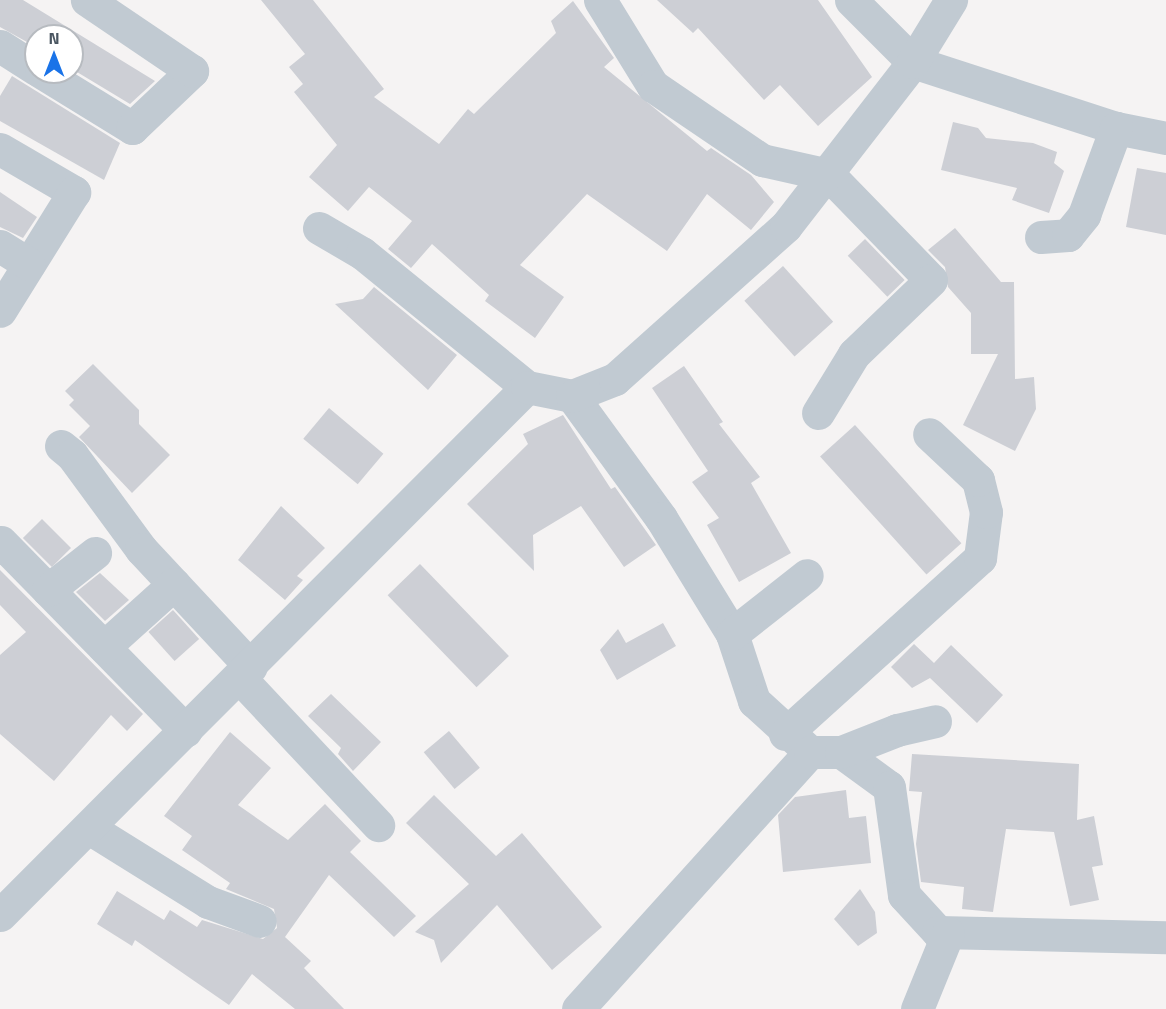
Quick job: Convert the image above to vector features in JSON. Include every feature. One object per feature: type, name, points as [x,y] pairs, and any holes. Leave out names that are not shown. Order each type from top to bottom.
[{"type":"street","points":[[60,84],[132,128],[192,71],[87,0]]},
{"type":"street","points":[[600,0],[653,86],[762,160],[829,175],[931,280],[854,354],[818,413]]},
{"type":"street","points":[[851,0],[913,62],[1116,128],[1166,138]]},
{"type":"street","points":[[319,228],[362,253],[527,387],[572,396],[615,379],[786,226],[829,175],[913,62],[951,0]]},
{"type":"street","points":[[0,46],[24,61]]},
{"type":"street","points":[[1041,237],[1068,235],[1084,214],[1116,128]]},
{"type":"street","points":[[0,149],[74,192],[0,311]]},
{"type":"street","points":[[0,246],[29,264]]},
{"type":"street","points":[[0,915],[246,673],[527,387]]},
{"type":"street","points":[[572,396],[661,518],[732,634],[754,700],[812,746],[888,787],[904,895],[938,932],[1166,937]]},
{"type":"street","points":[[578,1009],[980,558],[986,512],[978,480],[929,434]]},
{"type":"street","points":[[61,446],[246,673],[378,825]]},
{"type":"street","points":[[2,542],[186,731]]},
{"type":"street","points":[[48,590],[95,553]]},
{"type":"street","points":[[732,634],[807,575]]},
{"type":"street","points":[[104,646],[174,584]]},
{"type":"street","points":[[812,746],[935,721]]},
{"type":"street","points":[[89,828],[208,902],[260,921]]},
{"type":"street","points":[[917,1009],[948,933]]},
{"type":"building","points":[[0,0],[23,0],[62,24],[24,24],[24,40],[0,27]]},
{"type":"building","points":[[261,0],[313,0],[384,89],[374,97],[439,144],[468,109],[474,114],[556,33],[551,21],[573,1],[614,58],[604,67],[707,151],[711,148],[751,175],[774,202],[751,230],[707,194],[667,251],[587,194],[520,265],[564,297],[535,338],[485,301],[489,295],[432,244],[411,268],[388,249],[412,221],[369,187],[348,211],[309,177],[337,145],[294,92],[303,84],[289,67],[305,54]]},
{"type":"building","points":[[657,0],[818,0],[872,77],[818,126],[780,85],[764,100],[698,28],[693,33]]},
{"type":"building","points":[[84,37],[155,81],[130,104],[84,76]]},
{"type":"building","points":[[12,76],[120,143],[104,180],[0,121],[0,96]]},
{"type":"building","points":[[953,122],[978,128],[986,138],[1033,143],[1057,152],[1054,163],[1064,171],[1049,213],[1012,200],[1017,188],[941,170]]},
{"type":"building","points":[[1137,168],[1166,173],[1166,235],[1126,227]]},
{"type":"building","points":[[0,192],[37,217],[23,238],[0,227]]},
{"type":"building","points":[[955,228],[1001,282],[1014,282],[1015,379],[1034,377],[1036,409],[1015,451],[963,425],[998,354],[971,354],[971,313],[948,287],[945,267],[928,250]]},
{"type":"building","points":[[865,239],[905,280],[887,297],[848,256]]},
{"type":"building","points":[[783,266],[833,322],[795,357],[744,301]]},
{"type":"building","points":[[374,287],[457,355],[428,390],[335,304],[363,299]]},
{"type":"building","points":[[93,364],[139,410],[139,424],[170,455],[132,493],[79,437],[90,426],[69,405],[74,400],[65,391]]},
{"type":"building","points":[[684,366],[723,422],[719,424],[760,477],[751,483],[791,553],[739,582],[707,525],[719,518],[692,482],[708,471],[652,388]]},
{"type":"building","points":[[329,408],[383,454],[358,484],[303,439]]},
{"type":"building","points":[[563,415],[611,489],[615,487],[656,545],[624,567],[581,506],[533,535],[534,571],[467,504],[528,444],[523,434]]},
{"type":"building","points":[[855,425],[961,543],[926,575],[820,456]]},
{"type":"building","points":[[281,506],[325,548],[297,576],[303,580],[285,600],[238,560]]},
{"type":"building","points":[[42,519],[71,548],[52,567],[23,538]]},
{"type":"building","points":[[420,564],[509,656],[477,687],[388,595]]},
{"type":"building","points":[[0,570],[143,714],[127,731],[111,715],[54,781],[0,734],[0,655],[26,632],[0,605]]},
{"type":"building","points":[[100,573],[129,600],[105,621],[76,592]]},
{"type":"building","points":[[173,610],[199,639],[175,661],[148,632]]},
{"type":"building","points":[[663,623],[676,646],[617,680],[600,650],[618,629],[626,643]]},
{"type":"building","points":[[914,644],[934,663],[951,645],[1003,695],[977,723],[930,678],[912,688],[891,667]]},
{"type":"building","points":[[331,694],[381,742],[353,771],[338,754],[341,748],[308,716]]},
{"type":"building","points":[[449,731],[480,768],[455,789],[424,752]]},
{"type":"building","points":[[230,732],[271,768],[238,805],[288,840],[325,804],[361,841],[350,852],[416,916],[394,937],[329,875],[285,937],[311,961],[304,968],[344,1009],[295,1009],[252,974],[229,1005],[135,940],[132,946],[97,924],[117,891],[164,920],[170,910],[197,927],[202,920],[263,939],[277,928],[274,909],[226,889],[230,883],[182,850],[192,836],[164,816]]},
{"type":"building","points":[[912,754],[1079,764],[1077,820],[1094,816],[1103,865],[1092,867],[1099,900],[1070,906],[1054,832],[1006,829],[993,912],[962,909],[964,887],[921,882],[916,844],[922,792],[909,791]]},
{"type":"building","points":[[846,790],[849,818],[866,816],[871,863],[783,872],[778,815],[795,797]]},
{"type":"building","points":[[434,795],[496,856],[522,833],[602,927],[552,970],[497,905],[441,963],[434,940],[415,932],[469,884],[406,823]]},
{"type":"building","points":[[860,889],[875,912],[877,933],[858,946],[834,919]]}]
